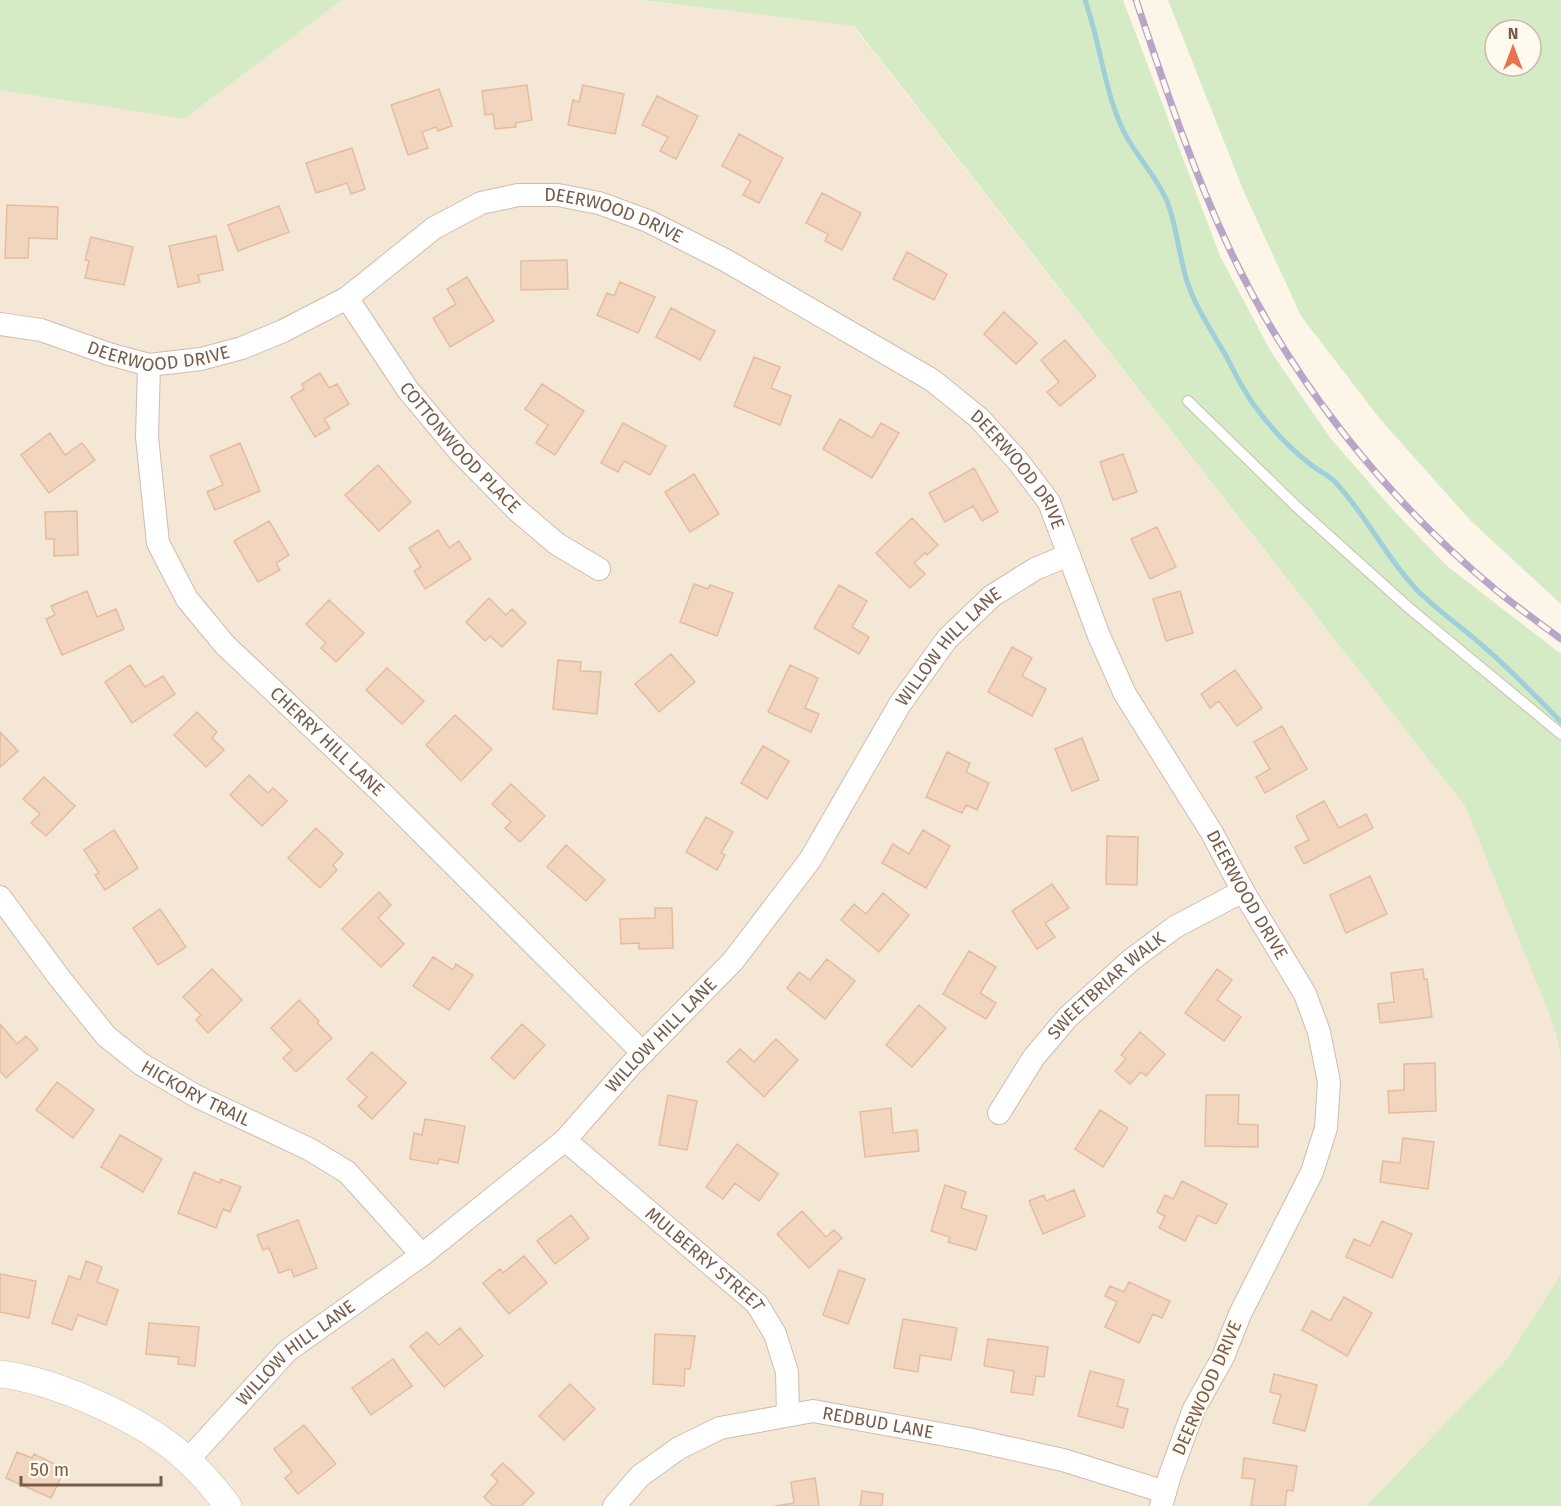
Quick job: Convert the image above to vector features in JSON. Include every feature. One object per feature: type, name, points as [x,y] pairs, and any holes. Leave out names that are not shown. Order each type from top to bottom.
[{"type":"street","name":"DEERWOOD DRIVE","points":[[0,324],[41,330],[109,354],[149,365],[201,359],[242,348],[283,331],[347,298],[434,228],[481,204],[518,195],[558,195],[609,206],[648,221],[725,260],[932,380],[979,418],[1017,460],[1049,501],[1099,636],[1125,694],[1212,833],[1243,891],[1305,994],[1319,1032],[1329,1082],[1326,1128],[1312,1172],[1240,1314],[1223,1357],[1194,1409],[1163,1499]]},
{"type":"street","name":"COTTONWOOD PLACE","points":[[347,298],[408,390],[459,451],[517,510],[557,544],[599,569]]},
{"type":"street","name":"CHERRY HILL LANE","points":[[149,365],[147,437],[158,543],[187,599],[225,645],[385,796],[643,1053]]},
{"type":"street","name":"WILLOW HILL LANE","points":[[187,1461],[287,1351],[422,1255],[553,1147],[565,1140],[643,1053],[733,961],[810,860],[900,704],[947,639],[992,596],[1035,569],[1069,555]]},
{"type":"street","name":"SWEETBRIAR WALK","points":[[999,1113],[1034,1057],[1068,1017],[1131,960],[1175,927],[1243,891]]},
{"type":"street","name":"HICKORY TRAIL","points":[[0,897],[106,1036],[141,1064],[196,1096],[309,1149],[347,1173],[422,1255]]},
{"type":"street","name":"MULBERRY STREET","points":[[565,1140],[757,1304],[775,1334],[786,1372],[788,1415]]},
{"type":"street","points":[[0,1374],[63,1390],[121,1415],[168,1444],[210,1483],[228,1506]]},
{"type":"street","name":"REDBUD LANE","points":[[614,1506],[640,1476],[679,1448],[720,1428],[813,1411],[968,1438],[1063,1460],[1163,1499]]},
{"type":"lane","points":[[1188,401],[1298,508],[1409,608],[1561,734]]},
{"type":"shaded area","points":[[342,0],[643,0],[853,26],[1465,806],[1554,1026],[1561,1057],[1561,1274],[1507,1359],[1366,1506],[0,1506],[0,90],[184,119]]},
{"type":"green space","points":[[0,0],[342,0],[184,119],[0,90]]},
{"type":"green space","points":[[643,0],[1123,0],[1220,256],[1271,352],[1331,439],[1395,512],[1447,566],[1561,654],[1561,1057],[1554,1026],[1465,806],[854,26]]},
{"type":"green space","points":[[1168,0],[1561,0],[1561,604],[1471,521],[1380,419],[1301,316],[1244,192]]},
{"type":"green space","points":[[1561,1274],[1561,1506],[1366,1506],[1507,1359]]},
{"type":"building","points":[[527,85],[532,120],[515,123],[516,127],[495,129],[493,114],[485,115],[482,91]]},
{"type":"building","points":[[583,85],[624,94],[615,134],[568,125],[573,100],[579,102]]},
{"type":"building","points":[[439,89],[452,126],[438,131],[436,127],[422,132],[428,148],[408,155],[391,105]]},
{"type":"building","points":[[657,96],[698,116],[676,159],[660,151],[668,137],[642,125]]},
{"type":"building","points":[[739,134],[783,158],[759,203],[743,195],[751,181],[722,166]]},
{"type":"building","points":[[352,148],[365,189],[351,194],[347,183],[316,193],[306,163]]},
{"type":"building","points":[[822,193],[861,213],[842,250],[825,241],[828,234],[806,223]]},
{"type":"building","points":[[7,205],[58,207],[57,239],[29,238],[28,258],[5,258]]},
{"type":"building","points":[[279,206],[289,232],[238,251],[228,225]]},
{"type":"building","points":[[216,236],[223,270],[198,275],[200,282],[178,287],[169,246]]},
{"type":"building","points":[[91,237],[133,247],[124,285],[85,278],[89,261],[85,260]]},
{"type":"building","points":[[907,252],[947,274],[934,300],[893,279]]},
{"type":"building","points":[[567,260],[568,289],[521,290],[521,261]]},
{"type":"building","points":[[467,277],[494,321],[450,347],[433,318],[456,304],[447,289]]},
{"type":"building","points":[[620,282],[655,297],[638,333],[597,315],[607,293],[614,296]]},
{"type":"building","points":[[671,308],[715,331],[700,360],[656,337]]},
{"type":"building","points":[[1004,312],[1037,343],[1016,364],[984,334]]},
{"type":"building","points":[[1065,340],[1096,376],[1060,406],[1047,392],[1059,382],[1041,360]]},
{"type":"building","points":[[754,357],[780,367],[771,388],[791,396],[780,425],[734,406]]},
{"type":"building","points":[[320,373],[329,388],[337,384],[349,404],[324,419],[330,428],[315,437],[291,397],[304,389],[302,384]]},
{"type":"building","points":[[542,384],[584,411],[555,455],[536,443],[548,425],[525,409]]},
{"type":"building","points":[[840,419],[872,438],[881,423],[899,433],[872,478],[823,449]]},
{"type":"building","points":[[623,423],[666,446],[650,475],[624,461],[618,472],[601,463]]},
{"type":"building","points":[[50,433],[65,455],[82,443],[95,460],[49,493],[21,455]]},
{"type":"building","points":[[240,443],[260,491],[215,510],[207,492],[223,485],[210,456]]},
{"type":"building","points":[[1123,454],[1137,492],[1113,500],[1100,462]]},
{"type":"building","points":[[378,465],[411,502],[379,531],[345,495]]},
{"type":"building","points":[[974,468],[998,512],[982,521],[973,506],[945,522],[929,493]]},
{"type":"building","points":[[694,474],[719,514],[690,532],[665,492]]},
{"type":"building","points":[[77,511],[78,555],[54,556],[54,539],[46,539],[45,512]]},
{"type":"building","points":[[912,518],[938,545],[914,563],[925,574],[910,588],[876,553]]},
{"type":"building","points":[[269,521],[289,555],[276,563],[280,570],[258,582],[234,541]]},
{"type":"building","points":[[1157,527],[1176,567],[1150,579],[1131,539]]},
{"type":"building","points":[[438,530],[449,548],[459,541],[471,559],[425,589],[414,571],[421,567],[409,548]]},
{"type":"building","points":[[694,584],[708,589],[710,585],[733,593],[717,636],[680,622]]},
{"type":"building","points":[[839,585],[867,601],[852,627],[869,637],[859,654],[814,628]]},
{"type":"building","points":[[87,591],[97,617],[116,609],[124,629],[62,655],[46,619],[55,615],[51,606]]},
{"type":"building","points":[[1180,591],[1193,633],[1166,641],[1153,599]]},
{"type":"building","points":[[489,598],[506,615],[512,609],[526,623],[502,647],[490,636],[485,641],[466,622]]},
{"type":"building","points":[[329,600],[364,633],[336,662],[321,648],[326,643],[306,624]]},
{"type":"building","points":[[1012,647],[1032,658],[1022,676],[1046,689],[1032,716],[988,692]]},
{"type":"building","points":[[671,654],[695,682],[659,712],[635,684]]},
{"type":"building","points":[[558,660],[581,662],[580,671],[601,672],[597,714],[553,709]]},
{"type":"building","points":[[130,665],[145,687],[163,676],[175,694],[132,723],[105,682]]},
{"type":"building","points":[[790,665],[818,678],[805,708],[819,714],[811,732],[768,712]]},
{"type":"building","points":[[387,668],[424,701],[402,724],[366,690]]},
{"type":"building","points":[[1235,670],[1262,708],[1237,726],[1219,701],[1210,708],[1201,694]]},
{"type":"building","points":[[197,712],[217,732],[212,738],[224,750],[206,767],[174,735]]},
{"type":"building","points":[[455,715],[492,749],[461,781],[426,745]]},
{"type":"building","points":[[1282,726],[1307,769],[1265,793],[1256,777],[1270,769],[1254,742]]},
{"type":"building","points":[[0,732],[18,751],[0,767]]},
{"type":"building","points":[[1082,738],[1099,780],[1072,791],[1055,749]]},
{"type":"building","points":[[763,746],[789,761],[767,799],[741,783]]},
{"type":"building","points":[[947,752],[970,763],[966,772],[989,783],[977,810],[966,805],[962,813],[926,797]]},
{"type":"building","points":[[249,775],[268,793],[273,788],[287,801],[262,826],[230,795]]},
{"type":"building","points":[[44,777],[75,806],[46,836],[31,823],[40,814],[23,799]]},
{"type":"building","points":[[511,784],[545,816],[520,842],[505,828],[511,822],[492,804]]},
{"type":"building","points":[[1324,801],[1339,828],[1366,814],[1373,828],[1304,864],[1295,847],[1309,840],[1296,816]]},
{"type":"building","points":[[706,817],[733,832],[721,853],[725,855],[717,870],[686,852]]},
{"type":"building","points":[[316,828],[343,854],[333,865],[337,870],[320,888],[288,858]]},
{"type":"building","points":[[114,830],[138,868],[105,890],[95,875],[99,873],[84,850]]},
{"type":"building","points":[[923,830],[950,846],[926,888],[882,863],[893,844],[909,854]]},
{"type":"building","points":[[1107,836],[1138,837],[1137,885],[1106,884]]},
{"type":"building","points":[[566,845],[605,880],[586,901],[547,867]]},
{"type":"building","points":[[1370,876],[1387,914],[1346,933],[1330,895]]},
{"type":"building","points":[[1052,884],[1069,908],[1045,923],[1055,937],[1037,949],[1012,911]]},
{"type":"building","points":[[379,892],[391,905],[378,918],[404,944],[381,967],[342,929]]},
{"type":"building","points":[[883,893],[909,915],[879,952],[841,920],[854,904],[866,914]]},
{"type":"building","points":[[655,908],[672,908],[673,948],[639,949],[639,943],[621,944],[620,919],[655,918]]},
{"type":"building","points":[[160,909],[186,947],[158,965],[133,928]]},
{"type":"building","points":[[969,951],[996,967],[980,993],[996,1003],[986,1019],[943,994]]},
{"type":"building","points":[[433,957],[453,970],[456,964],[473,975],[449,1010],[413,986]]},
{"type":"building","points":[[827,959],[855,981],[825,1019],[787,988],[799,972],[810,980]]},
{"type":"building","points":[[212,969],[242,1000],[208,1033],[196,1020],[201,1015],[183,997]]},
{"type":"building","points":[[1217,969],[1232,980],[1217,1000],[1241,1017],[1224,1041],[1185,1013]]},
{"type":"building","points":[[1423,969],[1424,979],[1427,979],[1432,1017],[1380,1023],[1378,1004],[1394,1002],[1391,973]]},
{"type":"building","points":[[299,1000],[332,1038],[296,1072],[283,1058],[292,1050],[271,1028]]},
{"type":"building","points":[[919,1005],[946,1028],[912,1067],[886,1045]]},
{"type":"building","points":[[0,1024],[17,1044],[26,1036],[38,1049],[6,1078],[0,1071]]},
{"type":"building","points":[[522,1024],[545,1045],[514,1079],[491,1058]]},
{"type":"building","points":[[1140,1032],[1165,1054],[1146,1076],[1141,1072],[1130,1084],[1115,1071],[1126,1059],[1121,1055]]},
{"type":"building","points":[[776,1039],[798,1060],[764,1097],[727,1062],[740,1049],[754,1062]]},
{"type":"building","points":[[372,1052],[406,1083],[372,1119],[358,1106],[367,1097],[347,1079]]},
{"type":"building","points":[[1435,1063],[1436,1111],[1389,1113],[1388,1091],[1404,1090],[1404,1064]]},
{"type":"building","points":[[57,1082],[94,1110],[73,1138],[36,1110]]},
{"type":"building","points":[[668,1095],[697,1101],[687,1150],[659,1145]]},
{"type":"building","points":[[1206,1095],[1239,1095],[1238,1124],[1258,1125],[1258,1147],[1205,1146]]},
{"type":"building","points":[[891,1108],[893,1133],[917,1130],[919,1151],[865,1157],[860,1112]]},
{"type":"building","points":[[1100,1110],[1128,1128],[1103,1167],[1075,1149]]},
{"type":"building","points":[[425,1119],[465,1126],[458,1163],[439,1159],[438,1164],[410,1159],[414,1133],[422,1135]]},
{"type":"building","points":[[120,1135],[162,1159],[143,1192],[101,1167]]},
{"type":"building","points":[[1403,1138],[1434,1142],[1428,1189],[1380,1182],[1383,1161],[1400,1163]]},
{"type":"building","points":[[737,1144],[778,1174],[759,1201],[735,1183],[723,1199],[706,1187]]},
{"type":"building","points":[[194,1172],[220,1183],[221,1179],[241,1187],[230,1212],[223,1209],[216,1228],[178,1213]]},
{"type":"building","points":[[1182,1181],[1227,1204],[1216,1224],[1198,1215],[1185,1241],[1159,1228],[1165,1216],[1157,1212],[1165,1195],[1173,1199]]},
{"type":"building","points":[[945,1185],[966,1192],[961,1208],[987,1216],[976,1250],[948,1242],[950,1237],[931,1231]]},
{"type":"building","points":[[1074,1190],[1085,1216],[1043,1234],[1029,1201],[1044,1195],[1046,1201]]},
{"type":"building","points":[[802,1211],[826,1237],[834,1230],[842,1238],[809,1268],[777,1234]]},
{"type":"building","points":[[571,1215],[589,1238],[555,1264],[537,1241]]},
{"type":"building","points":[[298,1220],[317,1268],[294,1277],[291,1269],[279,1273],[269,1248],[263,1250],[257,1235]]},
{"type":"building","points":[[1382,1221],[1412,1234],[1392,1278],[1346,1257],[1354,1239],[1370,1246]]},
{"type":"building","points":[[524,1256],[547,1283],[509,1314],[483,1283],[500,1269],[503,1273]]},
{"type":"building","points":[[86,1261],[102,1267],[97,1282],[118,1290],[106,1325],[78,1315],[72,1330],[52,1323],[69,1276],[80,1280]]},
{"type":"building","points":[[839,1270],[865,1279],[848,1324],[823,1315]]},
{"type":"building","points":[[0,1274],[36,1281],[29,1318],[0,1312]]},
{"type":"building","points":[[1129,1282],[1170,1301],[1162,1318],[1153,1314],[1139,1343],[1105,1327],[1117,1302],[1105,1296],[1110,1286],[1124,1292]]},
{"type":"building","points":[[1344,1297],[1372,1313],[1347,1356],[1302,1330],[1312,1311],[1330,1321]]},
{"type":"building","points":[[903,1319],[957,1328],[951,1360],[920,1355],[918,1372],[894,1368]]},
{"type":"building","points":[[149,1323],[199,1327],[195,1366],[178,1364],[179,1357],[146,1354]]},
{"type":"building","points":[[460,1328],[483,1356],[444,1387],[410,1346],[427,1332],[439,1345]]},
{"type":"building","points":[[655,1334],[695,1336],[690,1369],[685,1369],[684,1386],[653,1384]]},
{"type":"building","points":[[988,1339],[1048,1347],[1044,1377],[1036,1376],[1033,1395],[1011,1392],[1014,1371],[984,1366]]},
{"type":"building","points":[[393,1359],[412,1386],[371,1415],[352,1388]]},
{"type":"building","points":[[1090,1371],[1124,1380],[1117,1406],[1128,1409],[1123,1428],[1078,1416]]},
{"type":"building","points":[[1274,1374],[1317,1385],[1305,1431],[1273,1423],[1281,1395],[1270,1392]]},
{"type":"building","points":[[570,1384],[595,1409],[564,1440],[539,1416]]},
{"type":"building","points":[[304,1425],[336,1464],[298,1494],[285,1478],[292,1472],[274,1449]]},
{"type":"building","points":[[17,1452],[32,1458],[34,1454],[65,1469],[51,1498],[6,1478]]},
{"type":"building","points":[[1244,1458],[1297,1466],[1293,1491],[1287,1490],[1285,1506],[1251,1506],[1255,1479],[1242,1478]]},
{"type":"building","points":[[503,1463],[534,1493],[521,1506],[493,1506],[484,1497],[498,1481],[491,1475]]},
{"type":"building","points":[[815,1478],[819,1506],[775,1506],[794,1503],[791,1482]]},
{"type":"building","points":[[862,1491],[883,1494],[882,1506],[860,1506]]},
{"type":"waterway","points":[[1085,0],[1107,82],[1123,130],[1166,199],[1173,218],[1186,278],[1194,298],[1250,399],[1287,444],[1336,483],[1418,591],[1503,664],[1561,722]]},
{"type":"railway","points":[[1136,0],[1203,189],[1254,298],[1282,345],[1344,434],[1416,516],[1496,590],[1561,639]]}]
